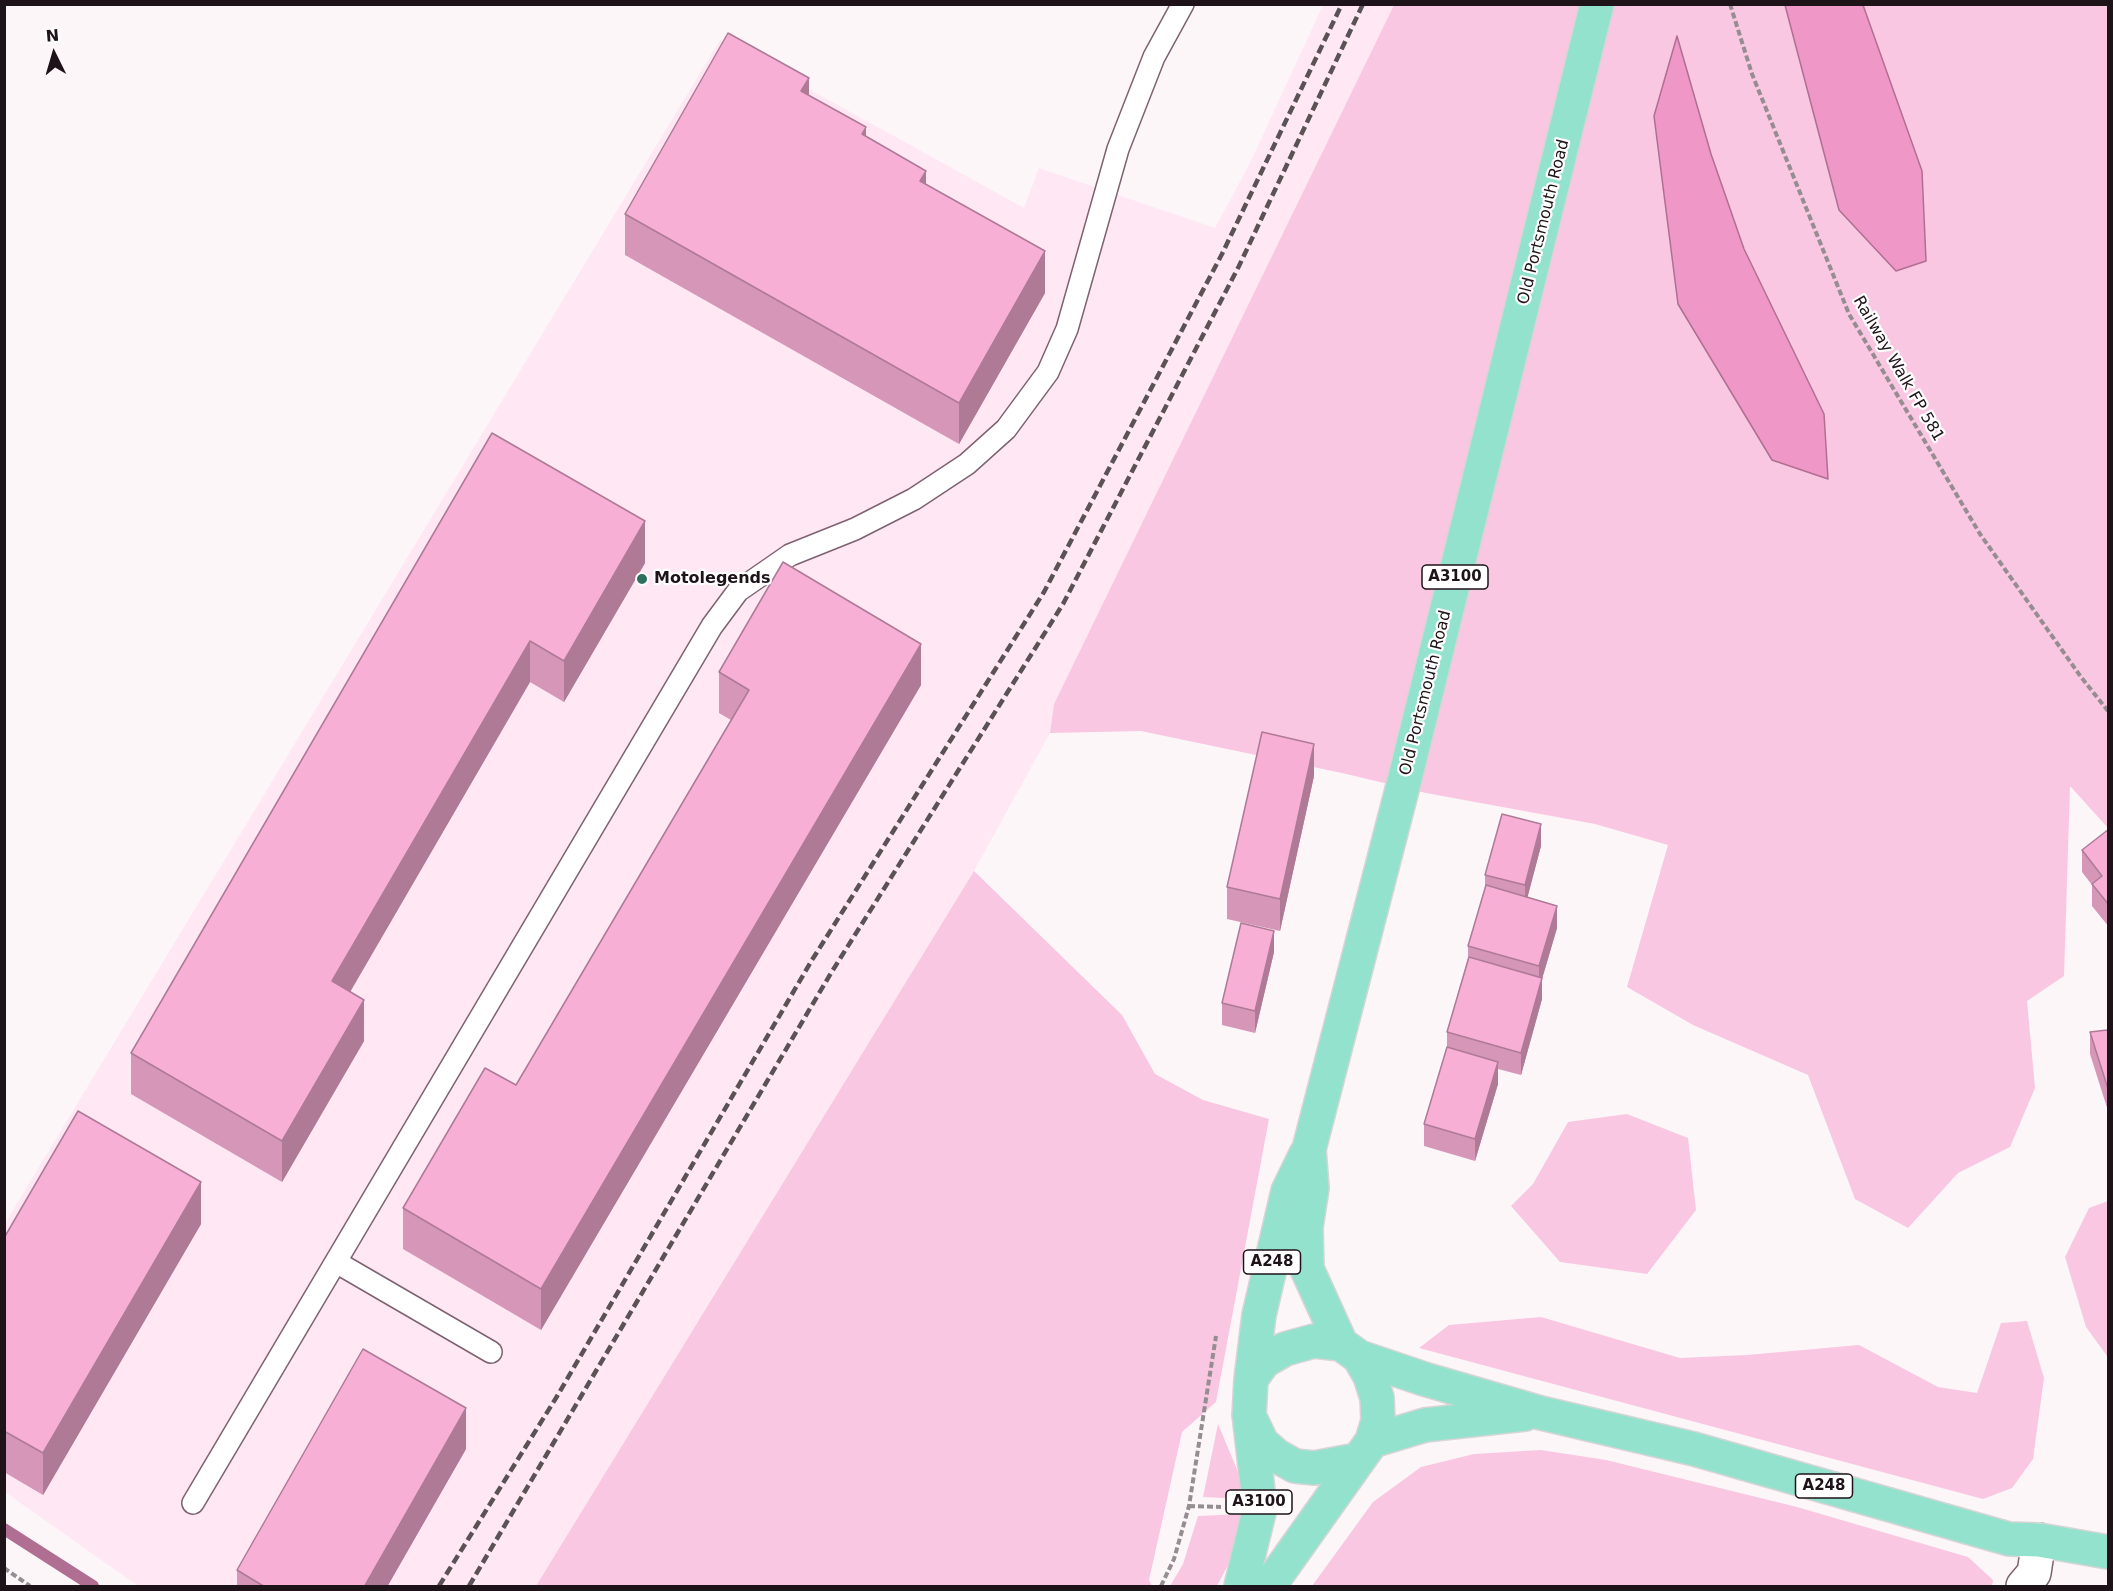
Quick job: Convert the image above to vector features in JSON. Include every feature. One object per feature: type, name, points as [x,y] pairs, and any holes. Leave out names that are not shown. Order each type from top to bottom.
[{"type":"main road","name":"Old Portsmouth Road","points":[[1350,1350],[1307,1269],[1306,1227],[1312,1188],[1308,1149],[1416,732],[1597,4]]},
{"type":"main road","name":"A248","points":[[1251,1379],[1260,1315],[1288,1191],[1308,1149]]},
{"type":"main road","points":[[1314,1341],[1350,1350],[1371,1376],[1377,1398],[1378,1421],[1364,1451],[1314,1468],[1295,1466],[1277,1456],[1263,1443],[1250,1416],[1251,1379],[1264,1361],[1285,1349],[1314,1341]]},
{"type":"main road","name":"A248","points":[[1350,1350],[1425,1379],[1541,1413],[1694,1449],[2009,1539],[2039,1540],[2109,1552]]},
{"type":"main road","name":"A248","points":[[1364,1451],[1425,1425],[1541,1413]]},
{"type":"main road","name":"A3100","points":[[1241,1587],[1260,1508],[1250,1416]]},
{"type":"main road","name":"A3100","points":[[1269,1587],[1364,1451]]},
{"type":"street","points":[[2023,1587],[2034,1573],[2039,1540]]},
{"type":"lane","points":[[193,1503],[712,626],[738,591],[790,555],[855,530],[914,499],[967,464],[1006,429],[1048,372],[1067,329],[1118,149],[1154,57],[1183,4]]},
{"type":"lane","points":[[336,1262],[491,1352]]},
{"type":"path","name":"Railway Walk FP 581","points":[[1730,4],[1752,74],[1850,314],[1980,534],[2081,677],[2109,711]]},
{"type":"path","points":[[1189,1506],[1230,1507]]},
{"type":"path","points":[[4,1568],[30,1587]]},
{"type":"shaded area","points":[[1323,5],[1394,5],[1054,704],[1050,733],[974,871],[536,1586],[138,1586],[5,1492],[4,1225],[720,40],[1024,208],[1039,168],[1215,228],[1251,161]]},
{"type":"shaded area","points":[[1394,5],[1785,5],[1839,210],[1922,171],[1863,5],[2108,5],[2108,828],[2070,786],[2064,976],[2027,1001],[2035,1088],[2010,1147],[1958,1173],[1908,1228],[1855,1199],[1808,1075],[1693,1025],[1627,987],[1668,845],[1595,824],[1426,793],[1141,731],[1050,733],[1054,704]],"holes":[[[1677,38],[1711,154],[1744,249],[1824,414],[1828,479],[1654,116]]]},
{"type":"shaded area","points":[[1785,5],[1863,5],[1922,171],[1926,261],[1896,271],[1839,210]]},
{"type":"shaded area","points":[[1677,36],[1711,154],[1744,249],[1824,414],[1828,479],[1772,460],[1678,304],[1654,116]]},
{"type":"shaded area","points":[[974,871],[1122,1015],[1155,1074],[1203,1100],[1269,1119],[1216,1402],[1182,1432],[1149,1580],[1152,1586],[536,1586]]},
{"type":"shaded area","points":[[1627,1114],[1688,1138],[1696,1210],[1647,1274],[1560,1262],[1511,1206],[1533,1184],[1568,1122]]},
{"type":"shaded area","points":[[2108,1201],[2108,1360],[2086,1327],[2065,1257],[2089,1208]]},
{"type":"shaded area","points":[[1541,1317],[1680,1358],[1747,1355],[1859,1345],[1938,1387],[1977,1393],[2001,1323],[2027,1321],[2044,1378],[2033,1459],[2012,1488],[1983,1499],[1419,1348],[1449,1325]]},
{"type":"shaded area","points":[[1218,1424],[1241,1479],[1243,1499],[1203,1497]]},
{"type":"shaded area","points":[[1541,1450],[1606,1460],[1797,1507],[1968,1557],[1993,1580],[1992,1586],[1312,1586],[1373,1502],[1421,1467],[1474,1454]]},
{"type":"shaded area","points":[[1243,1514],[1229,1563],[1217,1586],[1170,1586],[1183,1564],[1198,1516]]},
{"type":"building","points":[[728,33],[809,78],[801,91],[866,127],[862,134],[926,171],[920,181],[1045,251],[959,403],[625,214]]},
{"type":"building","points":[[492,433],[645,521],[564,661],[530,641],[332,981],[364,1000],[282,1141],[131,1053]]},
{"type":"building","points":[[783,562],[921,644],[541,1289],[403,1208],[485,1068],[516,1085],[749,690],[719,672]]},
{"type":"building","points":[[1262,732],[1314,744],[1280,899],[1227,887]]},
{"type":"building","points":[[1502,814],[1541,824],[1525,885],[1485,875]]},
{"type":"building","points":[[2109,829],[2109,905],[2092,884],[2102,876],[2082,850]]},
{"type":"building","points":[[1486,885],[1557,906],[1539,966],[1468,946]]},
{"type":"building","points":[[1241,923],[1274,931],[1255,1011],[1222,1003]]},
{"type":"building","points":[[1469,957],[1542,978],[1521,1053],[1447,1032]]},
{"type":"building","points":[[2107,1030],[2109,1034],[2109,1092],[2090,1032]]},
{"type":"building","points":[[1447,1047],[1498,1062],[1475,1139],[1424,1124]]},
{"type":"building","points":[[78,1111],[201,1182],[43,1453],[4,1431],[4,1238]]},
{"type":"building","points":[[363,1349],[466,1408],[364,1587],[265,1587],[237,1570]]},
{"type":"waterway","points":[[4,1529],[93,1586]]},
{"type":"railway","points":[[439,1586],[556,1398],[812,960],[1044,592],[1222,254],[1342,4]]},
{"type":"railway","points":[[469,1586],[831,973],[1063,604],[1239,266],[1363,4]]},
{"type":"place","name":"Motolegends","points":[[642,579]]}]
